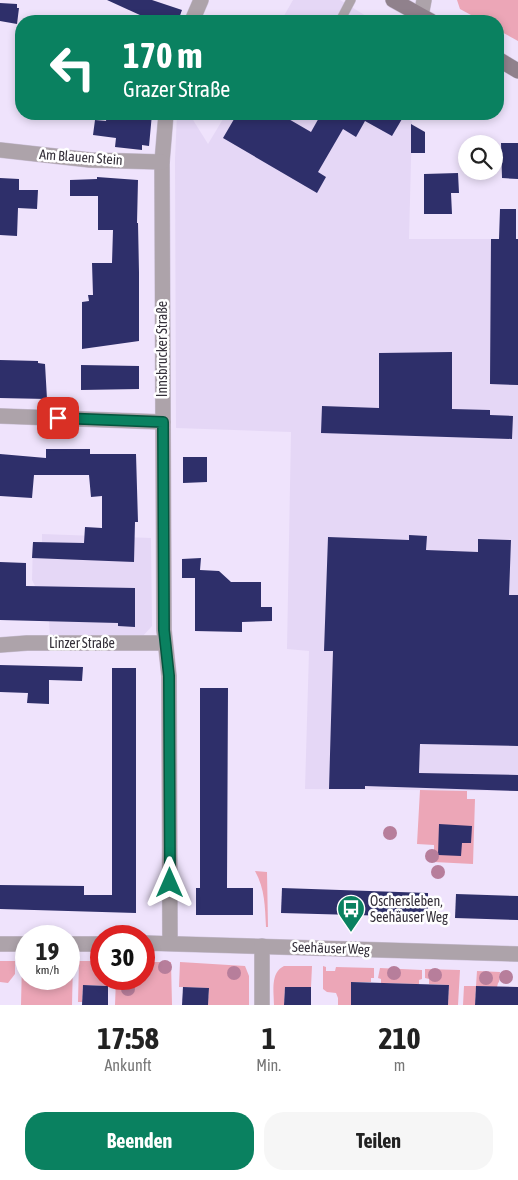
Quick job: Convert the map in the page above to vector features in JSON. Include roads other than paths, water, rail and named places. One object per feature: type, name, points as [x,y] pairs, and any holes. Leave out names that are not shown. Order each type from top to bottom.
[{"type":"main road","points":[[393,0],[419,15]]},
{"type":"main road","points":[[504,63],[518,71]]},
{"type":"street","points":[[195,15],[201,0]]},
{"type":"street","points":[[424,0],[426,15]]},
{"type":"street","name":"Innsbrucker Straße","points":[[166,120],[162,162],[164,644],[169,676],[170,943]]},
{"type":"street","name":"Am Blauen Stein","points":[[0,150],[90,160],[162,162]]},
{"type":"street","points":[[0,416],[163,422]]},
{"type":"street","name":"Linzer Straße","points":[[0,645],[27,643],[164,644]]},
{"type":"street","name":"Seehäuser Weg","points":[[155,943],[518,954]]},
{"type":"street","points":[[0,944],[15,944]]},
{"type":"street","points":[[262,946],[262,1005]]},
{"type":"lane","points":[[343,15],[351,0]]},
{"type":"place","name":"Oschersleben, Seehäuser Weg","points":[[351,933]]}]
